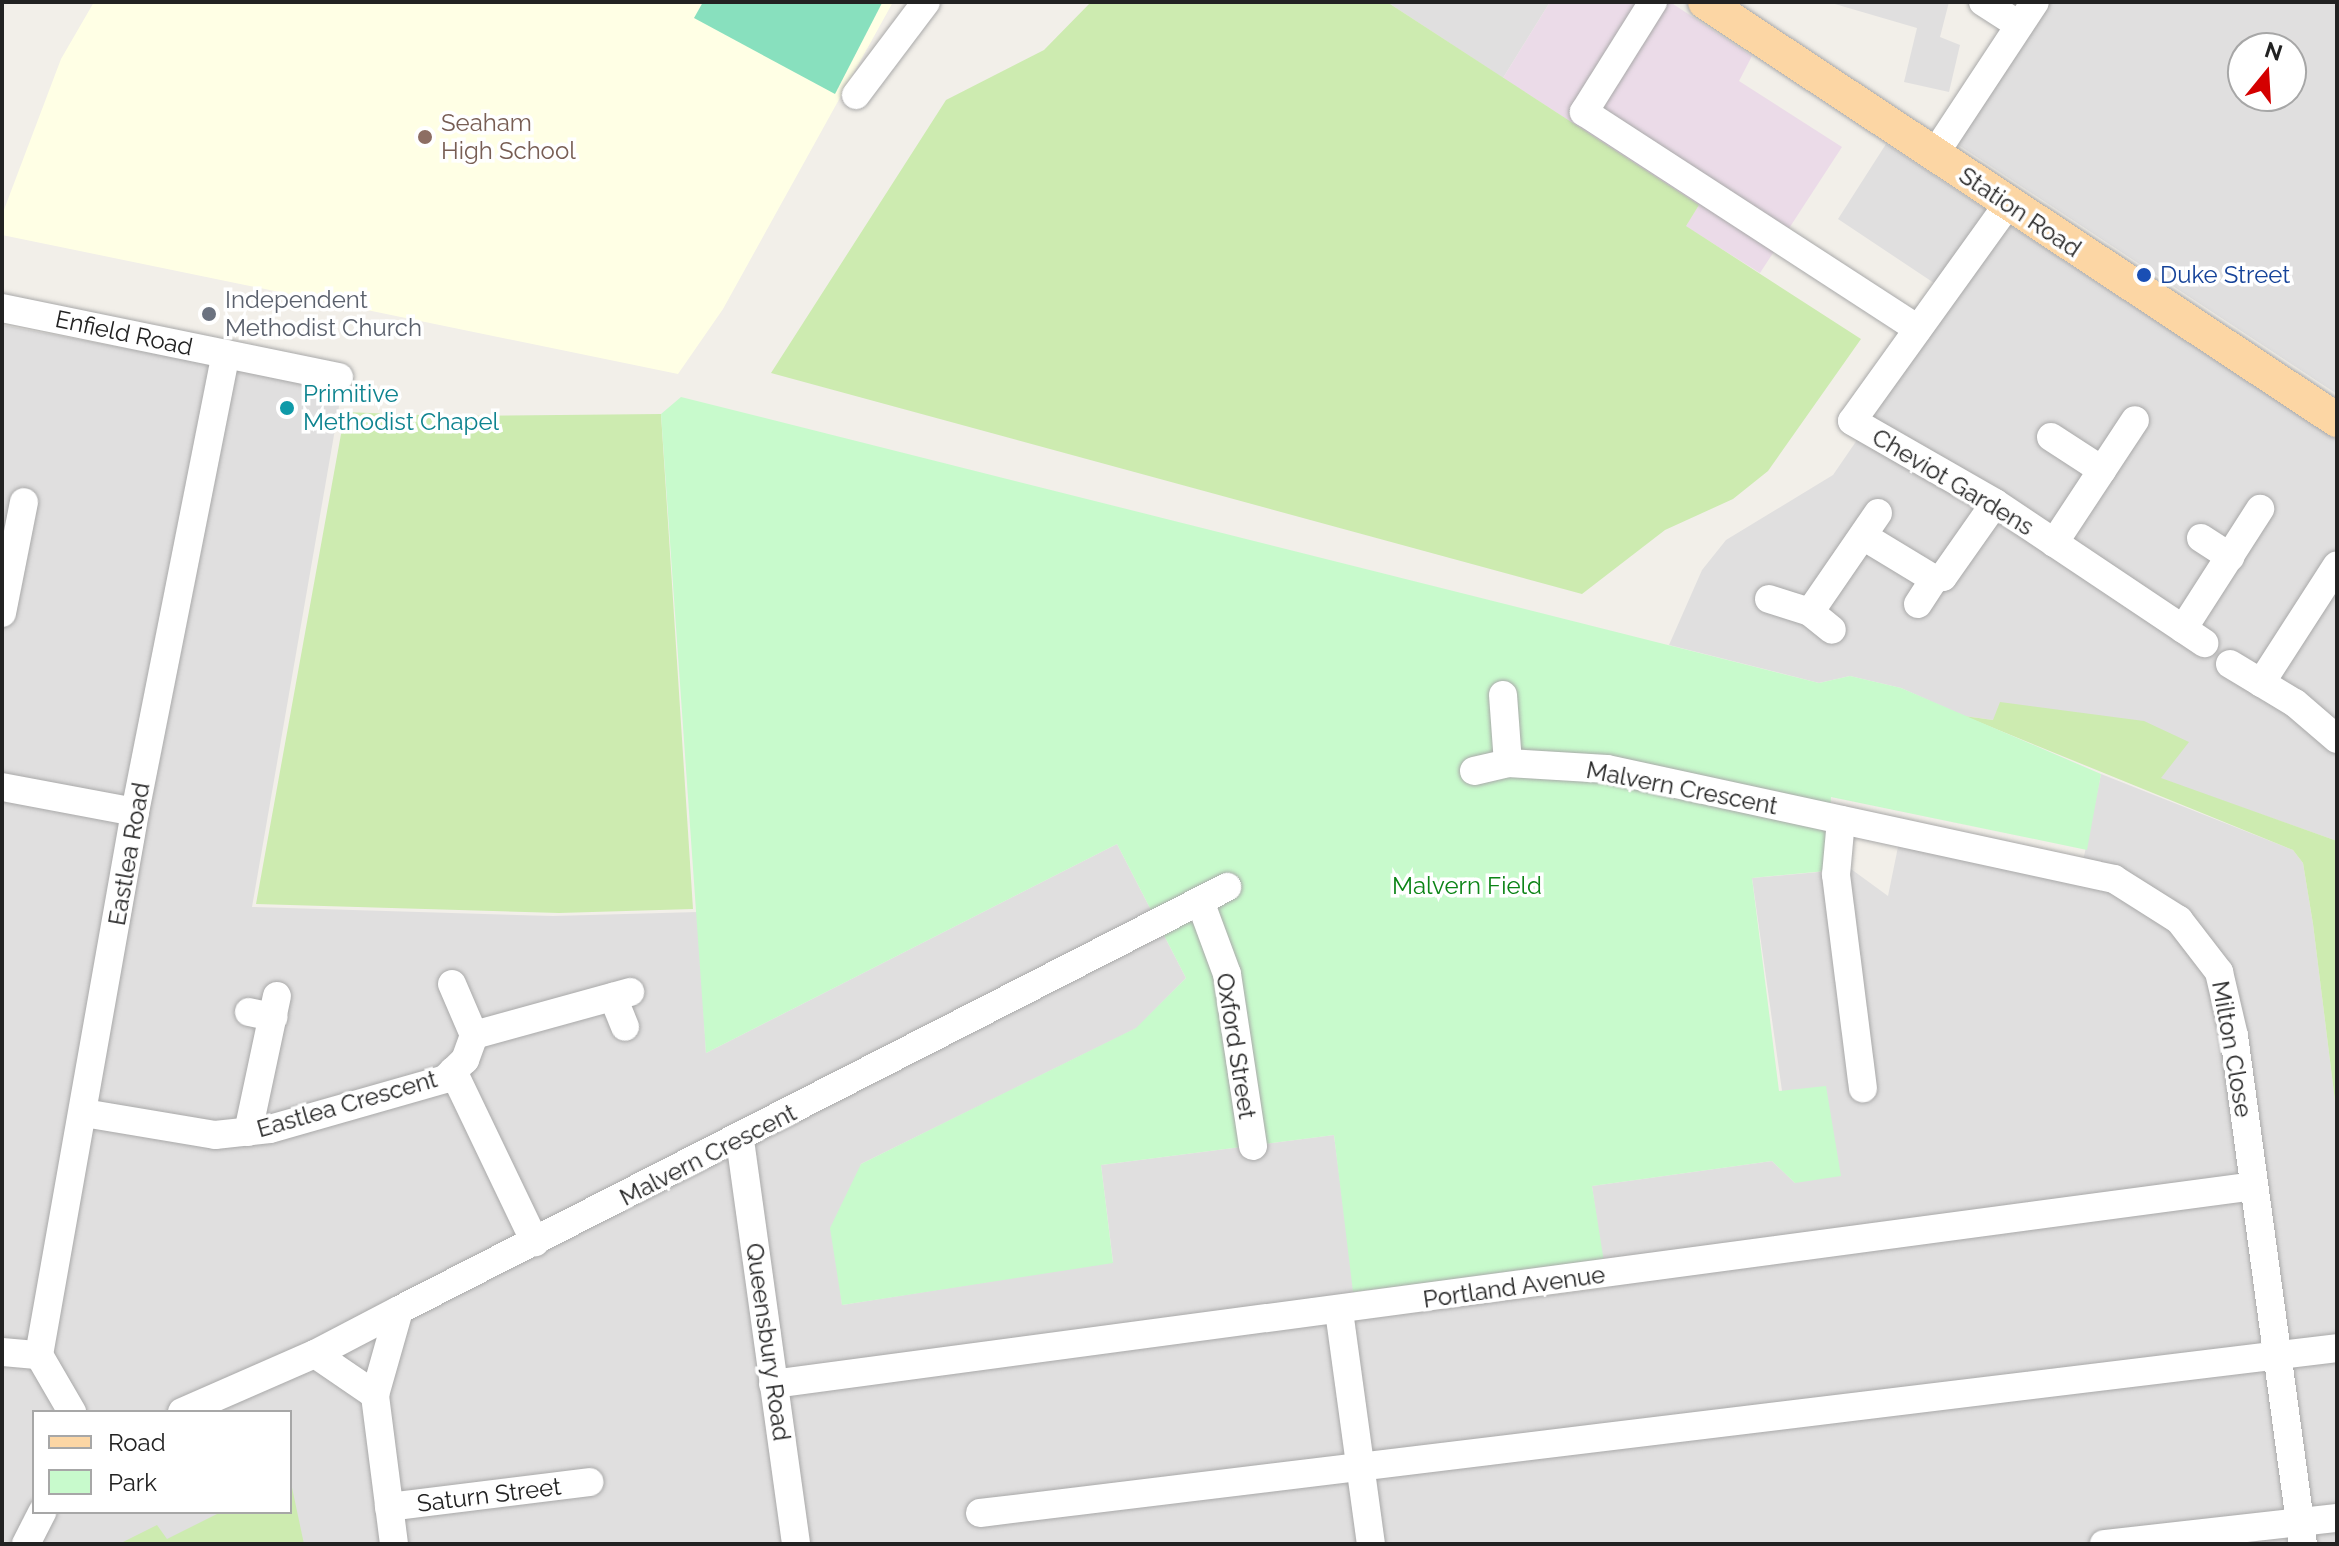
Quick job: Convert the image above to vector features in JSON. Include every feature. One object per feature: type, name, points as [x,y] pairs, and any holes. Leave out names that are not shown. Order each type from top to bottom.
[{"type":"main road","name":"Station Road","points":[[1705,2],[2337,420]]},
{"type":"street","points":[[856,95],[926,2]]},
{"type":"street","points":[[1653,2],[1584,112],[1918,329],[2008,204]]},
{"type":"street","points":[[1934,155],[2027,14],[1983,2]]},
{"type":"street","name":"Enfield Road","points":[[2,308],[339,377]]},
{"type":"street","name":"Cheviot Gardens","points":[[1918,329],[1852,421],[1995,503],[2193,636],[2230,557],[2260,509]]},
{"type":"street","name":"Eastlea Road","points":[[39,1355],[135,812],[226,354]]},
{"type":"street","name":"Cheviot Gardens","points":[[2054,543],[2135,420]]},
{"type":"street","points":[[2051,437],[2102,470]]},
{"type":"street","points":[[2,613],[24,502]]},
{"type":"street","points":[[1918,604],[1934,579],[1951,571],[1995,503]]},
{"type":"street","points":[[1810,612],[1870,524],[1934,579]]},
{"type":"street","points":[[2201,538],[2230,557]]},
{"type":"street","points":[[2261,683],[2337,565]]},
{"type":"street","points":[[1769,599],[1810,612],[1832,630]]},
{"type":"street","points":[[2230,664],[2337,739]]},
{"type":"street","points":[[1503,695],[1508,763]]},
{"type":"street","name":"Malvern Crescent","points":[[1474,771],[1508,763],[1607,769],[1841,820]]},
{"type":"street","points":[[2,787],[135,812]]},
{"type":"street","points":[[1841,820],[1836,875],[1863,1088]]},
{"type":"street","name":"Milton Close","points":[[1841,820],[2114,879],[2179,920],[2219,972],[2234,1036],[2302,1534]]},
{"type":"street","name":"Malvern Crescent","points":[[187,1410],[315,1354],[740,1140],[1227,887]]},
{"type":"street","name":"Oxford Street","points":[[1200,901],[1227,974],[1253,1146]]},
{"type":"street","points":[[452,984],[474,1035],[621,994],[625,1027]]},
{"type":"street","points":[[248,1132],[266,1008]]},
{"type":"street","name":"Eastlea Crescent","points":[[84,1113],[215,1135],[248,1132],[445,1079],[465,1060],[474,1035]]},
{"type":"street","points":[[453,1071],[535,1242]]},
{"type":"street","name":"Queensbury Road","points":[[740,1140],[796,1544]]},
{"type":"street","name":"Portland Avenue","points":[[773,1384],[1339,1311],[2254,1186]]},
{"type":"street","points":[[394,1544],[375,1395],[399,1310]]},
{"type":"street","points":[[1339,1311],[1371,1544]]},
{"type":"street","points":[[980,1513],[2337,1348]]},
{"type":"street","points":[[2,1352],[39,1355],[71,1410]]},
{"type":"street","points":[[315,1354],[375,1395]]},
{"type":"street","name":"Saturn Street","points":[[389,1507],[589,1482]]},
{"type":"street","points":[[26,1544],[41,1514]]},
{"type":"street","points":[[2104,1544],[2302,1534],[2337,1518]]},
{"type":"shaded area","name":"Seaham High School","points":[[94,2],[893,2],[723,309],[678,374],[2,235],[2,215],[61,59]]},
{"type":"shaded area","points":[[1387,2],[1550,2],[1503,78]]},
{"type":"shaded area","points":[[1550,2],[1670,2],[1752,56],[1739,81],[1842,147],[1760,273],[1685,226],[1699,205],[1503,78]]},
{"type":"shaded area","points":[[1828,2],[1949,2],[1940,37],[1960,45],[1949,92],[1904,82],[1917,28]]},
{"type":"shaded area","points":[[2015,2],[2337,2],[2337,394],[1957,144],[2039,17]]},
{"type":"shaded area","points":[[1886,144],[2337,440],[2337,841],[1993,720],[1964,716],[1901,688],[1850,676],[1819,683],[1669,645],[1702,570],[1726,540],[1833,475],[1955,297],[1838,219]]},
{"type":"shaded area","points":[[2,325],[342,389],[252,907],[553,916],[698,912],[706,1053],[1117,844],[1186,978],[1137,1028],[861,1164],[839,1278],[842,1305],[1113,1262],[1101,1165],[1334,1135],[1358,1320],[1606,1288],[1592,1186],[1772,1161],[1795,1183],[1752,878],[1851,869],[1888,896],[1899,842],[2079,881],[2101,774],[2293,850],[2303,863],[2337,1117],[2337,1544],[2,1544]]},
{"type":"green space","points":[[703,2],[882,3],[835,94],[694,18]]},
{"type":"green space","points":[[1091,2],[1387,2],[1699,205],[1686,226],[1861,339],[1768,471],[1733,499],[1665,530],[1582,594],[771,373],[946,100],[1044,50]]},
{"type":"green space","name":"Malvern Field","points":[[681,397],[1819,683],[1850,676],[1901,688],[2101,774],[2087,850],[1831,797],[1826,871],[1752,878],[1779,1091],[1826,1086],[1841,1176],[1795,1183],[1772,1161],[1592,1186],[1604,1262],[1353,1292],[1334,1135],[1101,1165],[1113,1263],[842,1305],[830,1228],[861,1164],[1136,1028],[1186,978],[1117,844],[706,1053],[661,414]]},
{"type":"green space","points":[[345,412],[446,416],[661,414],[693,909],[559,913],[256,904]]},
{"type":"green space","points":[[2000,702],[2144,721],[2189,742],[2161,778],[2337,841],[2337,1117],[2303,863],[2293,850],[1964,716],[1993,720]]},
{"type":"green space","points":[[292,1487],[304,1544],[119,1544],[157,1525],[167,1539],[217,1514],[292,1514]]},
{"type":"place","name":"Seaham High School","points":[[425,137]]},
{"type":"place","name":"Duke Street","points":[[2144,275]]},
{"type":"place","name":"Independent Methodist Church","points":[[209,314]]},
{"type":"place","name":"Primitive Methodist Chapel","points":[[287,408]]}]
